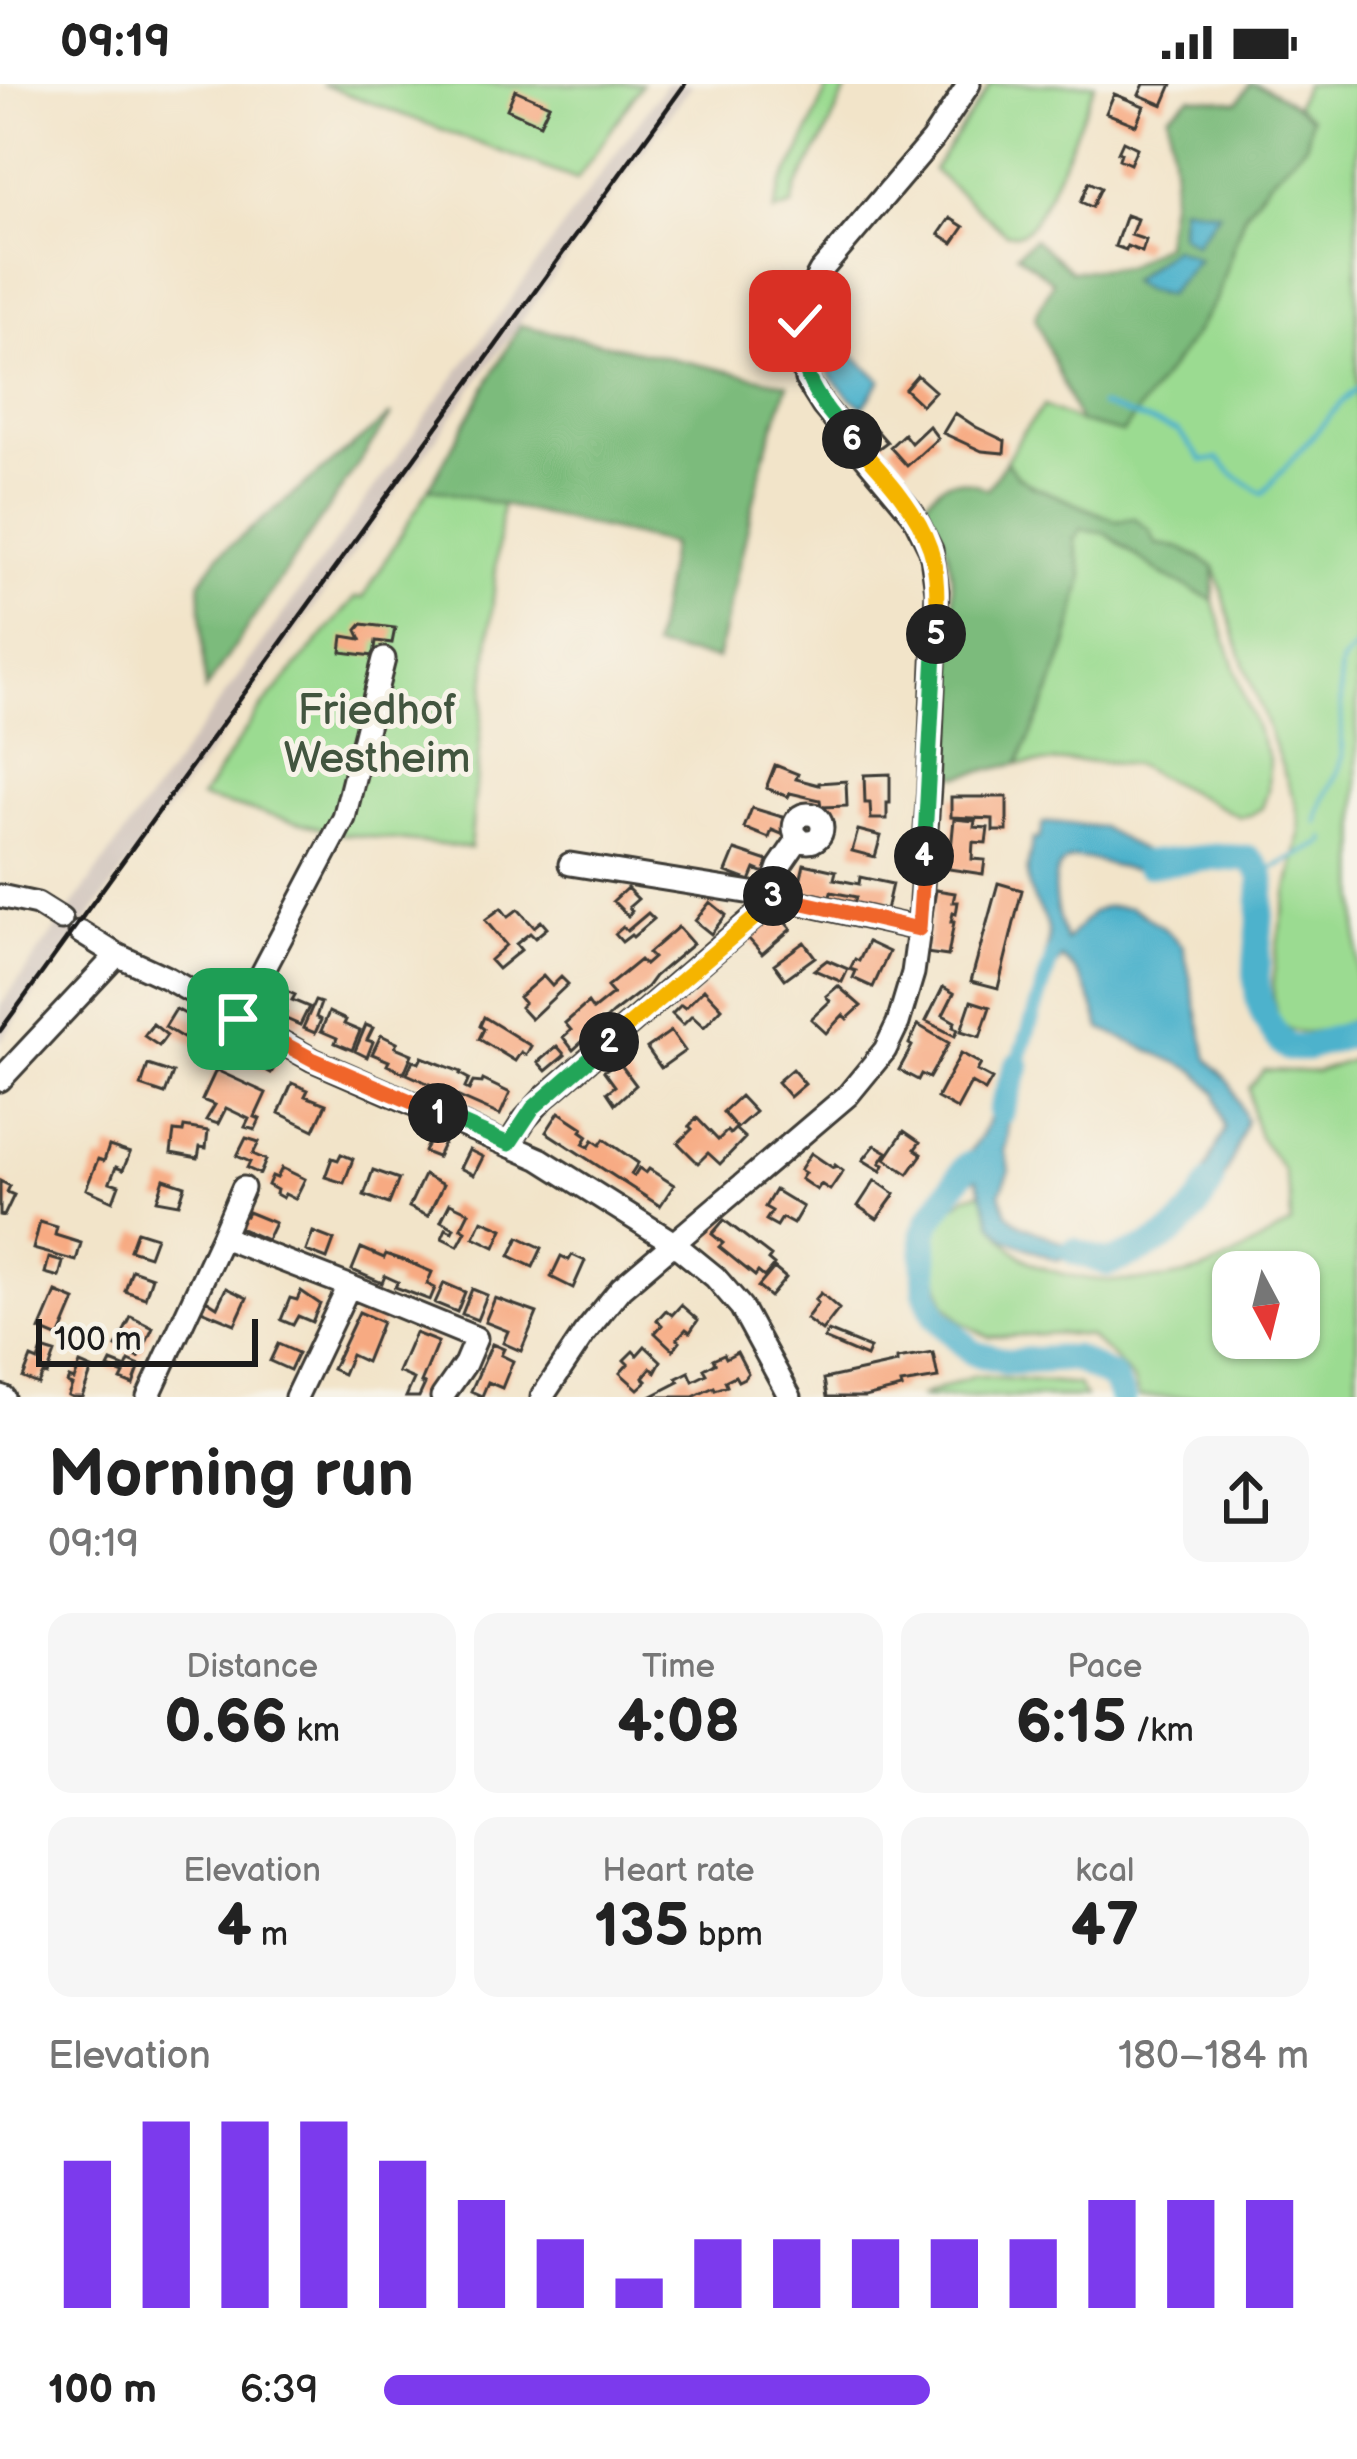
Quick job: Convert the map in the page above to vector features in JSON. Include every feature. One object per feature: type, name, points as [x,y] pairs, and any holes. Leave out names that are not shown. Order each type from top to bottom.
[{"type":"street","points":[[542,1397],[621,1288],[826,1114],[872,1069],[898,1022],[913,973],[919,929],[937,591],[931,550],[913,514],[806,379],[800,321],[805,299],[820,272],[932,140],[970,84]]},
{"type":"street","points":[[238,1019],[344,818],[384,659]]},
{"type":"street","points":[[509,1144],[544,1098],[758,915],[771,896],[778,867],[799,838]]},
{"type":"street","points":[[569,864],[771,896],[919,929]]},
{"type":"street","points":[[0,896],[37,904],[117,955],[314,1060],[540,1159],[673,1242],[716,1277],[741,1307],[790,1397]]},
{"type":"street","points":[[0,1079],[117,955]]},
{"type":"street","points":[[148,1397],[243,1188]]},
{"type":"street","points":[[222,1237],[476,1338],[442,1397]]},
{"type":"street","points":[[296,1397],[349,1286]]},
{"type":"shaded area","points":[[666,84],[692,84],[0,1042],[0,1006]]},
{"type":"green space","points":[[321,84],[642,84],[577,180]]},
{"type":"green space","points":[[829,84],[849,84],[796,188],[792,206],[774,212],[781,184]]},
{"type":"green space","points":[[991,84],[1095,84],[1042,207],[1018,234],[1006,233],[933,170]]},
{"type":"green space","points":[[1250,84],[1275,93],[1311,117],[1306,144],[1267,183],[1244,215],[1217,297],[1122,433],[1079,422],[1035,317],[1053,282],[1017,254],[1034,239],[1071,271],[1125,267],[1164,244],[1174,173],[1168,114],[1191,97],[1238,102]]},
{"type":"green space","points":[[1305,84],[1357,84],[1357,1018],[1310,1032],[1294,1031],[1280,1020],[1274,999],[1278,939],[1299,819],[1215,567],[1033,486],[1006,461],[1044,406],[1079,422],[1192,338],[1217,297],[1244,215],[1267,183],[1306,144],[1303,113],[1296,105]]},
{"type":"green space","points":[[520,325],[788,384],[765,453],[717,659],[653,648],[671,544],[429,488]]},
{"type":"green space","points":[[392,414],[205,690],[200,582],[219,555]]},
{"type":"green space","points":[[1006,461],[1033,486],[1117,521],[1135,518],[1151,532],[1156,544],[1181,548],[1215,567],[1213,600],[1163,575],[1105,533],[1081,529],[1074,540],[1083,576],[1068,642],[1018,764],[959,776],[944,772],[954,653],[950,563],[941,532],[925,503],[952,481],[987,489]]},
{"type":"green space","name":"Friedhof Westheim","points":[[429,488],[502,503],[470,848],[344,834],[201,798],[257,713],[356,597],[363,598]]},
{"type":"green space","points":[[1081,529],[1105,533],[1163,575],[1213,600],[1269,759],[1262,808],[1240,817],[1135,765],[1018,764],[1068,642],[1083,576],[1074,540]]},
{"type":"green space","points":[[1357,1058],[1357,1397],[1139,1397],[1133,1380],[1089,1336],[989,1337],[961,1322],[945,1304],[932,1237],[945,1213],[967,1196],[983,1192],[1006,1242],[1038,1266],[1112,1281],[1165,1278],[1212,1267],[1212,1359],[1320,1359],[1320,1251],[1244,1251],[1291,1224],[1284,1171],[1259,1136],[1253,1118],[1249,1088],[1264,1070],[1316,1072]]},
{"type":"green space","points":[[974,1376],[1078,1385],[1085,1397],[919,1397]]},
{"type":"water","points":[[1181,206],[1219,212],[1195,244],[1180,234]]},
{"type":"water","points":[[1173,248],[1198,259],[1167,295],[1130,281]]},
{"type":"water","points":[[823,337],[848,351],[881,380],[863,407],[832,378],[824,360]]},
{"type":"water","points":[[1043,823],[1101,827],[1151,856],[1178,861],[1141,870],[1070,860],[1061,866],[1055,888],[1066,941],[1092,913],[1104,907],[1131,907],[1183,946],[1208,1059],[1230,1082],[1246,1120],[1220,1185],[1193,1213],[1204,1173],[1225,1129],[1216,1093],[1196,1071],[1101,1029],[1082,981],[1062,958],[1053,970],[1044,968],[1048,932],[1030,892],[1028,869],[1033,839],[1039,839]]},
{"type":"water","points":[[1014,1078],[1004,1150],[1010,1171],[1000,1193],[1007,1213],[1018,1223],[1066,1244],[1083,1242],[1104,1250],[1108,1263],[1070,1256],[1056,1260],[1006,1239],[992,1223],[977,1179],[950,1190],[947,1187]]},
{"type":"building","points":[[1144,84],[1172,84],[1163,105],[1139,95]]},
{"type":"building","points":[[515,90],[549,105],[540,124],[507,109]]},
{"type":"building","points":[[1114,94],[1144,106],[1136,125],[1106,113]]},
{"type":"building","points":[[1123,141],[1137,148],[1130,164],[1119,159]]},
{"type":"building","points":[[1089,182],[1101,188],[1092,207],[1081,202]]},
{"type":"building","points":[[1126,215],[1137,219],[1131,235],[1146,240],[1142,252],[1115,246]]},
{"type":"building","points":[[950,218],[964,227],[953,243],[939,234]]},
{"type":"building","points":[[917,375],[935,391],[922,405],[905,389]]},
{"type":"building","points":[[955,413],[1005,441],[1004,453],[982,451],[943,433]]},
{"type":"building","points":[[867,419],[887,442],[879,448],[859,426]]},
{"type":"building","points":[[929,426],[938,438],[907,466],[890,447],[904,434],[911,443]]},
{"type":"building","points":[[362,624],[395,628],[392,643],[376,641],[374,656],[341,652],[343,636],[361,639],[357,630]]},
{"type":"building","points":[[775,765],[798,774],[796,779],[819,785],[846,781],[847,806],[821,807],[820,800],[790,793],[788,797],[766,788]]},
{"type":"building","points":[[890,774],[887,819],[871,819],[864,775]]},
{"type":"building","points":[[951,797],[1007,797],[1007,831],[993,831],[993,819],[951,817]]},
{"type":"building","points":[[752,808],[789,819],[784,835],[772,830],[769,838],[744,828]]},
{"type":"building","points":[[954,819],[988,828],[986,843],[973,842],[972,859],[985,860],[983,874],[949,869]]},
{"type":"building","points":[[858,830],[881,836],[875,857],[852,851]]},
{"type":"building","points":[[735,850],[771,862],[767,874],[755,869],[750,881],[726,872]]},
{"type":"building","points":[[804,864],[836,871],[834,879],[859,884],[860,877],[892,884],[886,910],[854,903],[856,897],[798,890]]},
{"type":"building","points":[[998,883],[1022,890],[998,988],[971,981]]},
{"type":"building","points":[[627,888],[638,899],[629,907],[628,916],[613,901]]},
{"type":"building","points":[[936,890],[955,893],[953,902],[958,902],[948,956],[926,953]]},
{"type":"building","points":[[710,902],[726,915],[711,934],[695,921]]},
{"type":"building","points":[[501,908],[508,917],[518,909],[534,927],[541,921],[547,928],[516,944],[521,950],[498,969],[490,960],[506,945],[485,920]]},
{"type":"building","points":[[648,913],[654,919],[633,937],[622,942],[615,934],[623,927],[627,931]]},
{"type":"building","points":[[777,913],[791,929],[762,954],[748,938]]},
{"type":"building","points":[[678,927],[693,944],[573,1050],[563,1037],[571,1030],[565,1023],[588,1003],[593,1010],[613,994],[607,987],[640,960],[645,965],[653,958],[648,953]]},
{"type":"building","points":[[804,942],[815,957],[785,979],[774,964]]},
{"type":"building","points":[[868,942],[889,952],[873,987],[853,978],[856,971],[850,969]]},
{"type":"building","points":[[827,960],[848,969],[842,982],[814,970]]},
{"type":"building","points":[[543,976],[552,986],[561,977],[568,984],[531,1019],[520,1007],[524,1003],[519,997]]},
{"type":"building","points":[[838,986],[861,1006],[847,1019],[843,1015],[826,1033],[811,1019]]},
{"type":"building","points":[[278,987],[309,1007],[300,1025],[270,1006]]},
{"type":"building","points":[[943,987],[954,993],[943,1015],[955,1022],[955,1036],[926,1021]]},
{"type":"building","points":[[704,989],[722,1008],[704,1027],[692,1016],[683,1025],[672,1014]]},
{"type":"building","points":[[315,1001],[321,1003],[316,1017],[321,1020],[315,1033],[303,1028]]},
{"type":"building","points":[[971,1001],[990,1007],[980,1037],[961,1031]]},
{"type":"building","points":[[176,1009],[220,1033],[208,1053],[165,1027]]},
{"type":"building","points":[[329,1012],[360,1031],[352,1050],[321,1031]]},
{"type":"building","points":[[484,1017],[531,1046],[526,1055],[521,1052],[515,1061],[479,1039]]},
{"type":"building","points":[[153,1024],[167,1035],[159,1046],[144,1036]]},
{"type":"building","points":[[366,1025],[373,1028],[367,1057],[355,1051]]},
{"type":"building","points":[[918,1025],[949,1043],[929,1078],[921,1074],[918,1080],[899,1070]]},
{"type":"building","points":[[671,1031],[685,1051],[661,1068],[647,1048]]},
{"type":"building","points":[[238,1034],[280,1059],[271,1073],[229,1050]]},
{"type":"building","points":[[381,1035],[412,1054],[404,1073],[372,1054]]},
{"type":"building","points":[[557,1046],[565,1055],[546,1071],[538,1062]]},
{"type":"building","points":[[961,1053],[981,1064],[977,1071],[992,1079],[985,1091],[971,1083],[957,1109],[937,1098]]},
{"type":"building","points":[[422,1057],[461,1072],[469,1079],[465,1088],[469,1090],[473,1082],[483,1080],[510,1093],[500,1115],[407,1074],[413,1060],[419,1063]]},
{"type":"building","points":[[618,1061],[636,1085],[615,1104],[607,1092],[615,1086],[604,1071]]},
{"type":"building","points":[[148,1065],[173,1073],[165,1094],[141,1086]]},
{"type":"building","points":[[792,1069],[805,1084],[790,1097],[777,1082]]},
{"type":"building","points":[[216,1070],[266,1093],[255,1117],[260,1119],[255,1130],[245,1127],[249,1119],[226,1108],[218,1124],[206,1120],[215,1105],[202,1100]]},
{"type":"building","points":[[292,1083],[308,1090],[305,1096],[326,1104],[314,1130],[279,1113]]},
{"type":"building","points":[[740,1096],[755,1112],[737,1128],[723,1112]]},
{"type":"building","points":[[559,1112],[583,1128],[588,1136],[583,1144],[589,1147],[593,1140],[600,1145],[604,1139],[638,1163],[634,1176],[639,1168],[646,1173],[649,1169],[674,1185],[660,1206],[546,1132]]},
{"type":"building","points":[[697,1118],[718,1140],[735,1129],[745,1138],[720,1164],[708,1153],[698,1163],[678,1143]]},
{"type":"building","points":[[184,1127],[208,1131],[206,1148],[200,1147],[198,1158],[171,1153],[174,1131],[183,1132]]},
{"type":"building","points":[[904,1131],[920,1142],[915,1149],[922,1154],[908,1174],[885,1159]]},
{"type":"building","points":[[432,1134],[445,1140],[437,1157],[424,1152]]},
{"type":"building","points":[[246,1138],[259,1142],[253,1154],[266,1160],[260,1174],[237,1156]]},
{"type":"building","points":[[875,1145],[887,1152],[881,1171],[863,1160]]},
{"type":"building","points":[[109,1146],[130,1153],[123,1170],[116,1167],[110,1182],[119,1185],[113,1201],[86,1189]]},
{"type":"building","points":[[469,1150],[483,1157],[474,1175],[460,1168]]},
{"type":"building","points":[[811,1153],[843,1171],[830,1190],[821,1184],[817,1190],[801,1179],[805,1173],[800,1170]]},
{"type":"building","points":[[341,1154],[353,1159],[344,1183],[325,1177],[332,1158],[338,1160]]},
{"type":"building","points":[[282,1168],[305,1179],[295,1199],[285,1194],[283,1198],[268,1185]]},
{"type":"building","points":[[373,1170],[399,1179],[389,1204],[364,1195]]},
{"type":"building","points":[[424,1175],[443,1185],[428,1216],[409,1207]]},
{"type":"building","points":[[164,1179],[185,1186],[179,1204],[157,1200]]},
{"type":"building","points":[[875,1180],[895,1194],[877,1219],[858,1206]]},
{"type":"building","points":[[0,1181],[14,1195],[4,1216],[0,1215]]},
{"type":"building","points":[[775,1190],[803,1207],[793,1224],[782,1218],[777,1226],[766,1220],[772,1211],[765,1207]]},
{"type":"building","points":[[450,1203],[469,1212],[458,1246],[442,1238],[446,1229],[452,1232],[454,1228],[441,1221]]},
{"type":"building","points":[[248,1212],[275,1223],[267,1240],[233,1225],[239,1213],[246,1216]]},
{"type":"building","points":[[482,1220],[503,1229],[495,1247],[474,1237]]},
{"type":"building","points":[[724,1220],[771,1256],[768,1260],[774,1265],[764,1277],[758,1272],[755,1276],[719,1247],[723,1243],[712,1234]]},
{"type":"building","points":[[40,1222],[57,1227],[55,1235],[81,1243],[76,1261],[33,1249]]},
{"type":"building","points":[[137,1231],[156,1237],[149,1256],[130,1250]]},
{"type":"building","points":[[313,1232],[334,1240],[327,1259],[306,1251]]},
{"type":"building","points":[[519,1237],[542,1248],[533,1267],[510,1256]]},
{"type":"building","points":[[361,1248],[432,1272],[427,1284],[435,1288],[430,1300],[395,1287],[398,1282],[385,1276],[382,1283],[352,1270]]},
{"type":"building","points":[[572,1255],[585,1261],[573,1288],[551,1277],[561,1256],[569,1260]]},
{"type":"building","points":[[49,1258],[63,1262],[59,1277],[45,1273]]},
{"type":"building","points":[[774,1268],[786,1278],[770,1297],[758,1287]]},
{"type":"building","points":[[132,1270],[152,1277],[145,1298],[125,1291]]},
{"type":"building","points":[[444,1283],[465,1292],[457,1312],[435,1303]]},
{"type":"building","points":[[226,1288],[247,1298],[235,1324],[201,1310],[206,1300],[217,1307]]},
{"type":"building","points":[[472,1289],[487,1295],[477,1320],[462,1314]]},
{"type":"building","points":[[301,1291],[320,1304],[312,1322],[298,1316],[293,1325],[281,1320],[290,1298],[297,1300]]},
{"type":"building","points":[[56,1292],[75,1300],[59,1338],[40,1330]]},
{"type":"building","points":[[821,1293],[839,1309],[822,1331],[806,1319]]},
{"type":"building","points":[[495,1298],[537,1313],[521,1351],[503,1343],[508,1331],[485,1322]]},
{"type":"building","points":[[681,1305],[698,1320],[677,1339],[673,1350],[655,1333],[662,1325],[657,1320],[666,1310],[672,1315]]},
{"type":"building","points":[[359,1312],[382,1322],[366,1362],[351,1355],[343,1374],[332,1369]]},
{"type":"building","points":[[131,1317],[153,1328],[139,1358],[116,1347]]},
{"type":"building","points":[[828,1331],[870,1348],[866,1357],[824,1339]]},
{"type":"building","points":[[415,1333],[438,1342],[419,1397],[406,1397],[414,1379],[398,1372]]},
{"type":"building","points":[[278,1344],[298,1353],[290,1370],[270,1361]]},
{"type":"building","points":[[492,1344],[504,1349],[501,1355],[513,1361],[502,1388],[488,1382],[482,1396],[471,1391]]},
{"type":"building","points":[[645,1346],[661,1361],[655,1372],[651,1368],[643,1377],[647,1381],[638,1389],[620,1373],[628,1364],[624,1360]]},
{"type":"building","points":[[42,1349],[55,1353],[38,1384],[23,1378],[31,1358],[38,1361]]},
{"type":"building","points":[[737,1352],[748,1373],[744,1378],[738,1381],[735,1376],[725,1381],[727,1386],[693,1397],[650,1397],[689,1372],[693,1381],[707,1374],[704,1369],[715,1363],[713,1359]]},
{"type":"building","points":[[933,1353],[938,1378],[865,1397],[827,1397],[824,1379]]},
{"type":"building","points":[[129,1361],[140,1366],[133,1385],[121,1380],[124,1374],[108,1368],[111,1362],[126,1368]]},
{"type":"building","points":[[80,1364],[92,1369],[82,1397],[72,1397],[68,1395],[72,1385],[67,1383],[69,1378],[74,1380]]},
{"type":"waterway","points":[[1100,405],[1178,431],[1203,461],[1218,459],[1262,494],[1357,389]]},
{"type":"waterway","points":[[1318,823],[1342,757],[1340,670],[1357,647]]},
{"type":"waterway","points":[[1261,874],[1325,842],[1324,838]]},
{"type":"waterway","points":[[1146,864],[1249,859],[1262,877],[1256,980],[1273,1031],[1288,1048],[1306,1048],[1357,1032]]},
{"type":"waterway","points":[[1017,1066],[1054,952]]},
{"type":"waterway","points":[[1001,1112],[1017,1066]]},
{"type":"waterway","points":[[970,1166],[929,1221],[924,1235],[926,1293],[936,1318],[972,1352],[1008,1362],[1074,1358],[1113,1378],[1122,1397]]},
{"type":"waterway","points":[[1074,1251],[1108,1263],[1157,1243],[1190,1215],[1211,1183]]},
{"type":"railway","points":[[0,1031],[685,84]]},
{"type":"route","points":[[238,1019],[314,1060],[509,1144],[544,1098],[758,915],[771,896],[919,929],[936,648],[937,591],[931,550],[913,514],[806,379],[800,321]]}]
